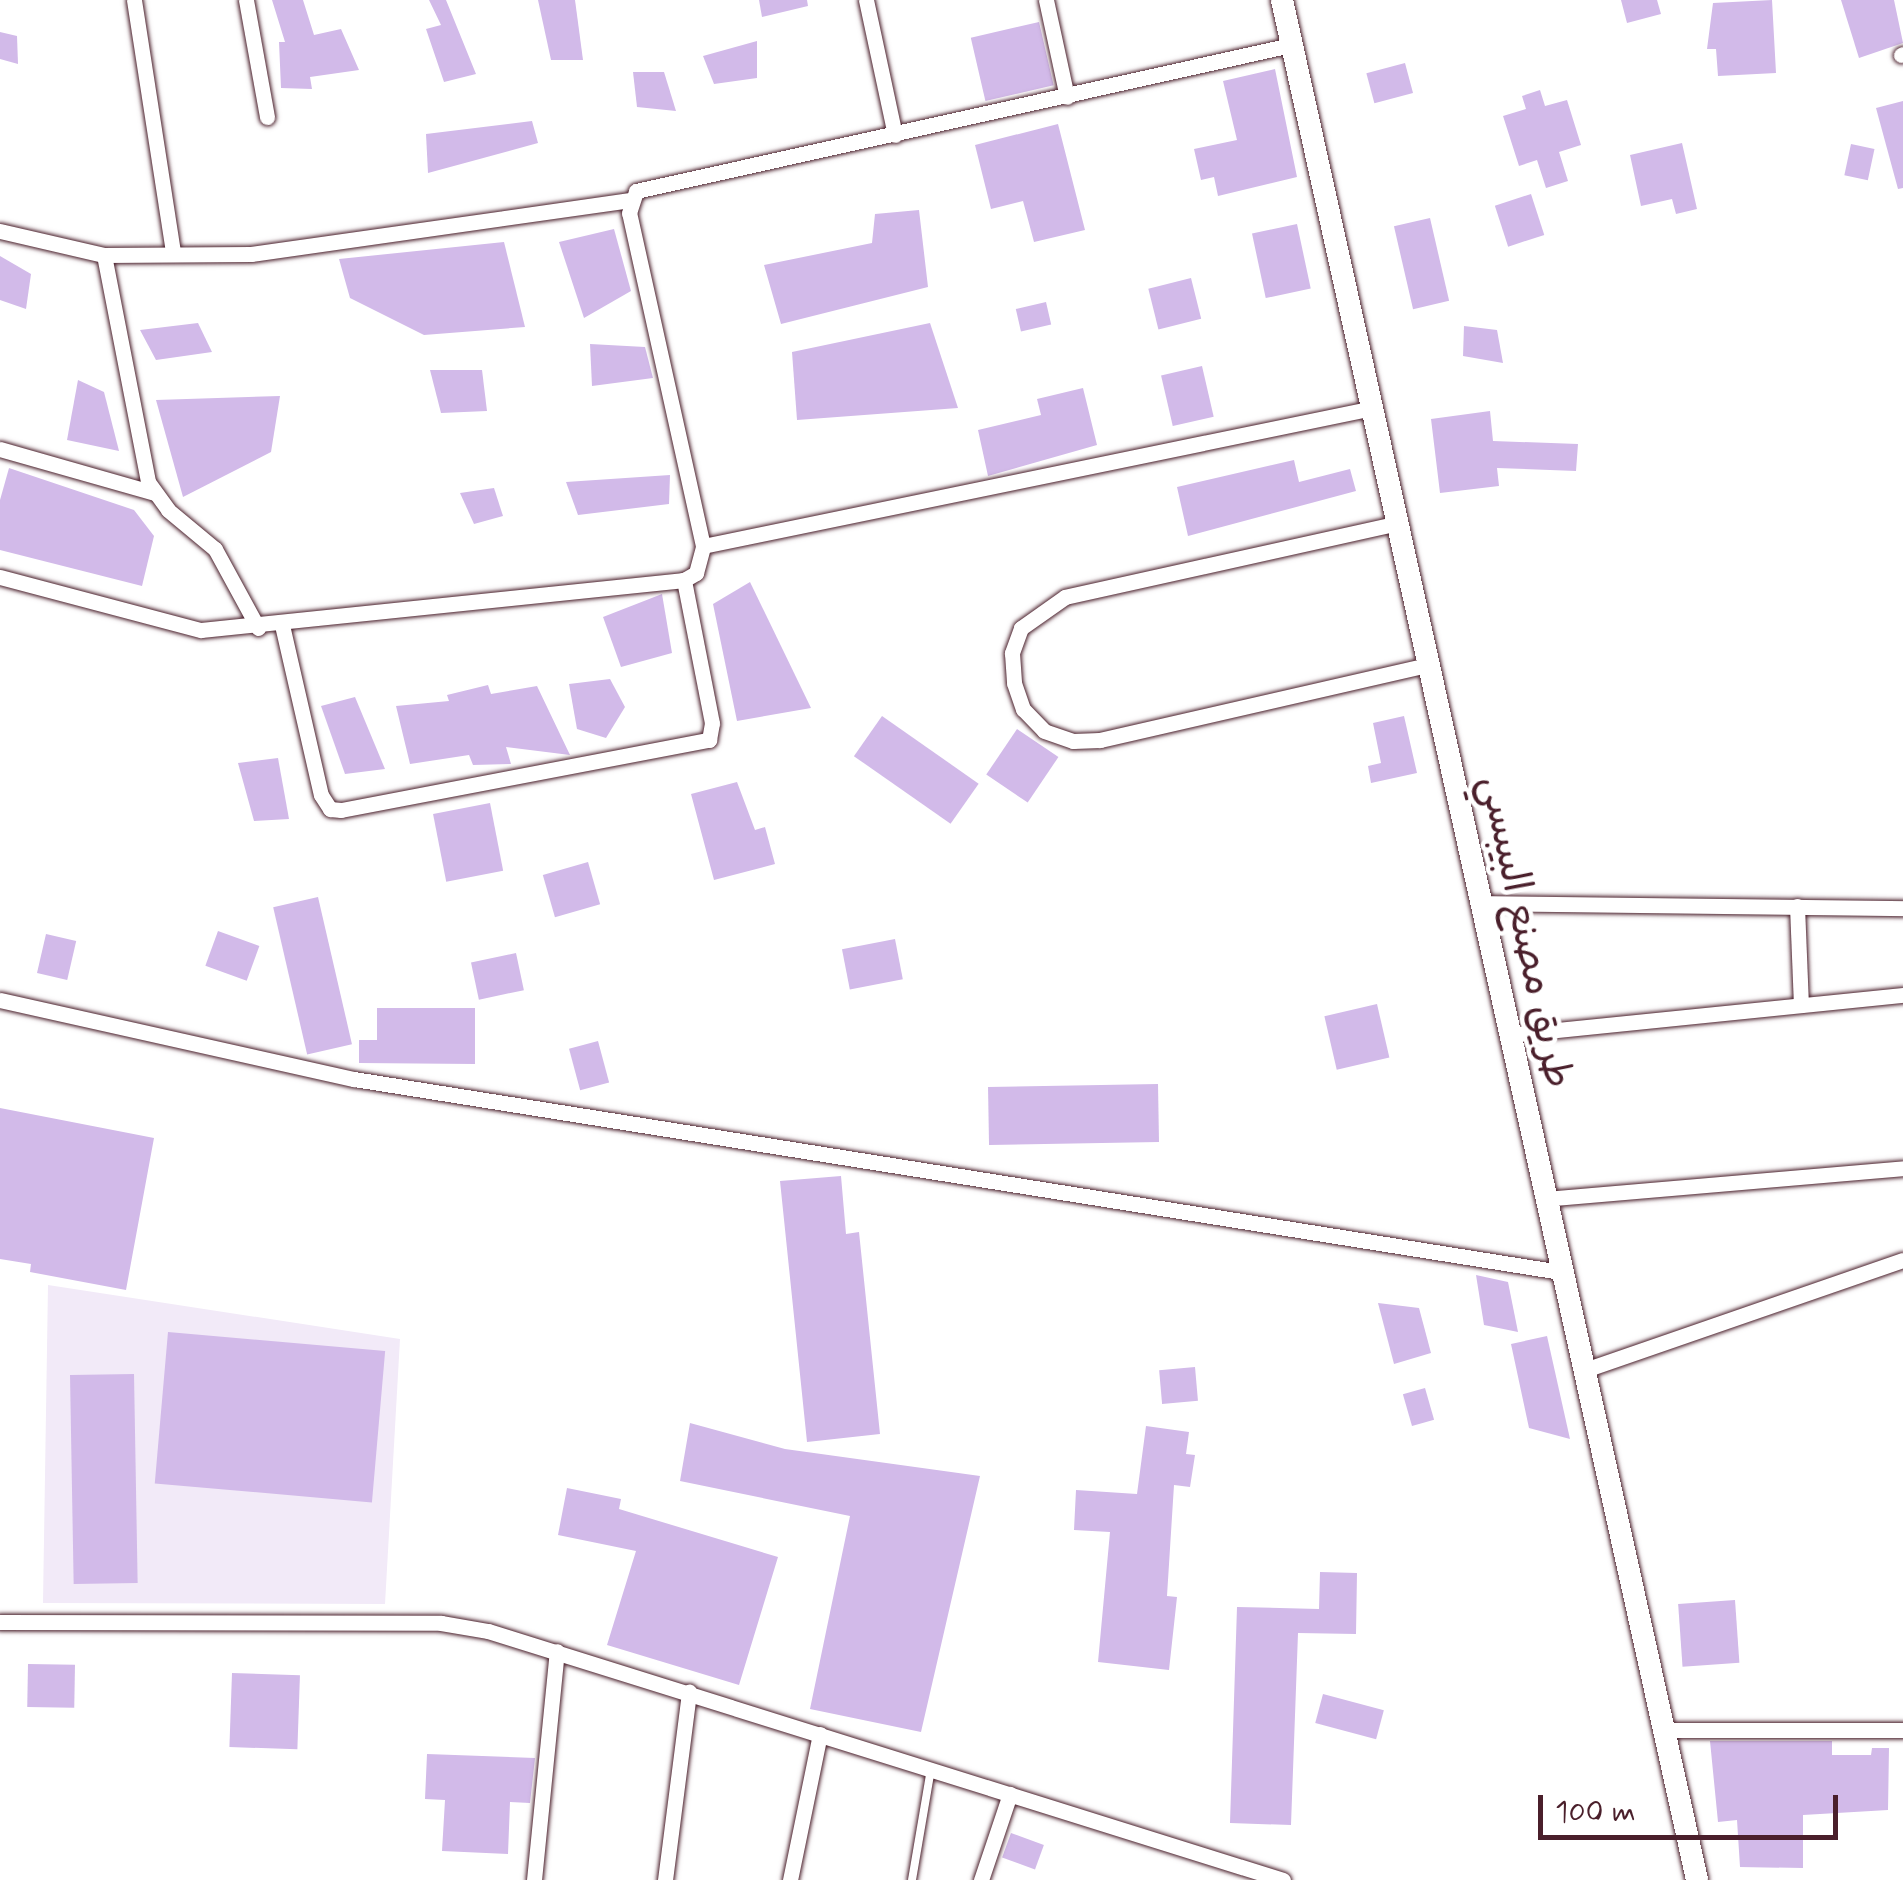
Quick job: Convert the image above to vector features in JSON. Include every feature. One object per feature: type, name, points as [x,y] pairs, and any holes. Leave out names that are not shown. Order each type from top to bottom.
[{"type":"main road","name":"طريق مصنع البيبسي","points":[[1282,0],[1368,410],[1697,1880]]},
{"type":"street","points":[[134,0],[173,252]]},
{"type":"street","points":[[246,0],[267,117]]},
{"type":"street","points":[[866,0],[895,134]]},
{"type":"street","points":[[1046,0],[1067,97]]},
{"type":"street","points":[[0,231],[104,255],[251,254],[630,200],[649,186],[1067,97],[1292,44]]},
{"type":"street","points":[[0,577],[180,628],[258,628],[684,580],[696,573],[703,546],[630,200]]},
{"type":"street","points":[[104,255],[154,493]]},
{"type":"street","points":[[703,546],[1368,410]]},
{"type":"street","points":[[0,449],[154,493],[215,549],[258,628]]},
{"type":"street","points":[[1394,524],[1066,597],[1021,628],[1012,654],[1014,683],[1022,709],[1044,730],[1073,741],[1100,740],[1428,666]]},
{"type":"street","points":[[282,625],[321,795],[330,809],[341,810],[709,740],[712,723],[684,580]]},
{"type":"street","points":[[1480,903],[1903,908]]},
{"type":"street","points":[[1796,906],[1801,1005]]},
{"type":"street","points":[[1508,1035],[1903,995]]},
{"type":"street","points":[[0,1000],[354,1078],[1560,1272]]},
{"type":"street","points":[[1544,1200],[1903,1168]]},
{"type":"street","points":[[1585,1370],[1903,1260]]},
{"type":"street","points":[[0,1622],[440,1623],[557,1651],[1010,1794],[1241,1874],[1284,1880]]},
{"type":"street","points":[[534,1880],[557,1651]]},
{"type":"street","points":[[665,1880],[689,1692]]},
{"type":"street","points":[[1664,1730],[1903,1730]]},
{"type":"street","points":[[790,1880],[820,1734]]},
{"type":"street","points":[[981,1880],[1010,1794]]},
{"type":"lane","points":[[912,1880],[931,1769]]},
{"type":"shaded area","points":[[48,1285],[400,1339],[385,1604],[43,1603]]},
{"type":"building","points":[[272,0],[303,0],[314,35],[341,29],[359,70],[310,77],[312,89],[281,88],[279,42],[285,42]]},
{"type":"building","points":[[429,0],[446,0],[476,74],[444,82],[426,29],[441,25]]},
{"type":"building","points":[[538,0],[575,0],[583,60],[551,60]]},
{"type":"building","points":[[759,0],[807,0],[808,6],[762,17]]},
{"type":"building","points":[[1621,0],[1657,0],[1661,14],[1627,23]]},
{"type":"building","points":[[1772,0],[1776,73],[1718,76],[1716,49],[1707,49],[1713,3]]},
{"type":"building","points":[[1841,0],[1894,0],[1903,43],[1859,58]]},
{"type":"building","points":[[1039,22],[1054,85],[985,101],[971,38]]},
{"type":"building","points":[[0,32],[17,36],[18,64],[0,59]]},
{"type":"building","points":[[757,41],[757,78],[714,84],[703,56]]},
{"type":"building","points":[[1405,63],[1413,93],[1374,103],[1366,73]]},
{"type":"building","points":[[1275,69],[1297,177],[1218,196],[1214,177],[1201,180],[1194,149],[1237,140],[1223,81]]},
{"type":"building","points":[[633,72],[664,72],[676,111],[637,107]]},
{"type":"building","points":[[1540,90],[1545,106],[1567,100],[1581,145],[1559,152],[1568,181],[1546,188],[1537,160],[1519,166],[1503,116],[1526,109],[1522,96]]},
{"type":"building","points":[[1903,101],[1903,188],[1898,189],[1876,108]]},
{"type":"building","points":[[532,121],[538,143],[428,173],[426,134]]},
{"type":"building","points":[[1058,124],[1085,230],[1034,242],[1023,201],[991,209],[975,145]]},
{"type":"building","points":[[1682,143],[1697,209],[1676,214],[1672,199],[1641,206],[1630,155]]},
{"type":"building","points":[[1851,144],[1874,149],[1868,180],[1844,175]]},
{"type":"building","points":[[1531,194],[1544,235],[1508,247],[1495,206]]},
{"type":"building","points":[[919,210],[928,287],[781,324],[764,265],[872,243],[875,214]]},
{"type":"building","points":[[1430,218],[1449,301],[1413,309],[1394,226]]},
{"type":"building","points":[[1297,224],[1311,289],[1266,298],[1252,234]]},
{"type":"building","points":[[614,229],[631,291],[584,318],[559,242]]},
{"type":"building","points":[[504,242],[525,327],[424,335],[350,298],[339,259]]},
{"type":"building","points":[[0,256],[31,274],[26,309],[0,300]]},
{"type":"building","points":[[1191,278],[1201,319],[1158,329],[1148,289]]},
{"type":"building","points":[[1046,302],[1051,324],[1021,331],[1016,309]]},
{"type":"building","points":[[198,323],[212,352],[156,360],[140,330]]},
{"type":"building","points":[[930,323],[958,408],[797,420],[792,352]]},
{"type":"building","points":[[1464,326],[1497,330],[1503,363],[1463,356]]},
{"type":"building","points":[[590,344],[645,347],[653,378],[592,386]]},
{"type":"building","points":[[1202,366],[1214,417],[1173,426],[1161,375]]},
{"type":"building","points":[[430,370],[482,370],[487,411],[441,413]]},
{"type":"building","points":[[78,380],[104,392],[119,451],[67,440]]},
{"type":"building","points":[[1083,388],[1097,445],[988,476],[978,430],[1041,415],[1037,399]]},
{"type":"building","points":[[280,396],[271,452],[183,497],[156,400]]},
{"type":"building","points":[[1490,411],[1493,441],[1578,444],[1576,471],[1497,468],[1499,486],[1440,493],[1431,419]]},
{"type":"building","points":[[1294,460],[1299,482],[1350,469],[1356,491],[1188,536],[1177,487]]},
{"type":"building","points":[[9,468],[134,510],[154,536],[142,586],[0,550],[0,500]]},
{"type":"building","points":[[670,475],[669,504],[578,515],[566,482]]},
{"type":"building","points":[[494,488],[503,516],[474,524],[460,493]]},
{"type":"building","points":[[750,582],[811,708],[737,721],[713,604]]},
{"type":"building","points":[[662,594],[672,653],[621,667],[603,617]]},
{"type":"building","points":[[610,679],[625,707],[606,738],[577,729],[569,684]]},
{"type":"building","points":[[488,685],[491,694],[537,686],[570,755],[506,747],[511,764],[473,765],[469,755],[410,764],[396,706],[449,701],[447,695]]},
{"type":"building","points":[[355,697],[385,769],[345,774],[321,706]]},
{"type":"building","points":[[882,716],[979,784],[951,824],[854,756]]},
{"type":"building","points":[[1404,716],[1417,773],[1371,783],[1368,766],[1381,763],[1373,723]]},
{"type":"building","points":[[1017,729],[1058,757],[1028,803],[986,775]]},
{"type":"building","points":[[278,758],[289,819],[254,821],[238,763]]},
{"type":"building","points":[[737,782],[755,830],[765,827],[775,864],[714,880],[691,794]]},
{"type":"building","points":[[490,803],[503,871],[446,882],[433,814]]},
{"type":"building","points":[[588,862],[600,904],[555,917],[543,875]]},
{"type":"building","points":[[318,897],[352,1044],[307,1054],[273,907]]},
{"type":"building","points":[[218,931],[259,946],[247,981],[205,966]]},
{"type":"building","points":[[46,934],[76,941],[67,980],[37,973]]},
{"type":"building","points":[[895,939],[903,979],[850,990],[842,949]]},
{"type":"building","points":[[516,953],[524,990],[479,1000],[471,963]]},
{"type":"building","points":[[1377,1004],[1389,1058],[1337,1070],[1324,1016]]},
{"type":"building","points":[[377,1008],[475,1008],[475,1064],[359,1063],[359,1040],[377,1040]]},
{"type":"building","points":[[598,1041],[609,1083],[580,1090],[569,1049]]},
{"type":"building","points":[[1158,1084],[1159,1142],[989,1145],[988,1087]]},
{"type":"building","points":[[0,1108],[154,1138],[126,1290],[30,1272],[31,1264],[0,1259]]},
{"type":"building","points":[[841,1176],[846,1234],[859,1232],[880,1434],[807,1442],[780,1181]]},
{"type":"building","points":[[1476,1275],[1508,1282],[1518,1332],[1484,1325]]},
{"type":"building","points":[[1378,1303],[1419,1308],[1431,1353],[1394,1364]]},
{"type":"building","points":[[168,1332],[385,1351],[372,1502],[155,1483]]},
{"type":"building","points":[[1547,1336],[1570,1439],[1529,1428],[1511,1344]]},
{"type":"building","points":[[1195,1367],[1198,1401],[1162,1404],[1159,1370]]},
{"type":"building","points":[[134,1374],[138,1583],[74,1584],[70,1375]]},
{"type":"building","points":[[1425,1388],[1434,1420],[1412,1426],[1403,1394]]},
{"type":"building","points":[[690,1423],[785,1449],[980,1476],[921,1732],[810,1709],[850,1516],[680,1481]]},
{"type":"building","points":[[1146,1426],[1189,1432],[1186,1454],[1195,1455],[1190,1487],[1174,1485],[1167,1596],[1177,1597],[1169,1670],[1098,1662],[1110,1532],[1074,1530],[1076,1490],[1137,1494]]},
{"type":"building","points":[[567,1488],[621,1499],[619,1509],[778,1557],[739,1685],[607,1645],[636,1551],[558,1535]]},
{"type":"building","points":[[1320,1572],[1357,1573],[1356,1634],[1298,1633],[1291,1825],[1230,1823],[1237,1607],[1319,1609]]},
{"type":"building","points":[[1735,1600],[1739,1663],[1683,1667],[1678,1604]]},
{"type":"building","points":[[28,1664],[75,1665],[74,1708],[27,1707]]},
{"type":"building","points":[[232,1673],[300,1675],[297,1749],[229,1747]]},
{"type":"building","points":[[1323,1694],[1384,1710],[1376,1739],[1315,1723]]},
{"type":"building","points":[[1710,1741],[1832,1741],[1832,1755],[1871,1755],[1872,1748],[1889,1748],[1888,1810],[1803,1815],[1803,1868],[1740,1867],[1737,1820],[1718,1822]]},
{"type":"building","points":[[427,1754],[535,1758],[530,1803],[510,1802],[508,1854],[442,1851],[445,1800],[425,1799]]},
{"type":"building","points":[[1011,1833],[1044,1845],[1035,1869],[1002,1857]]}]
